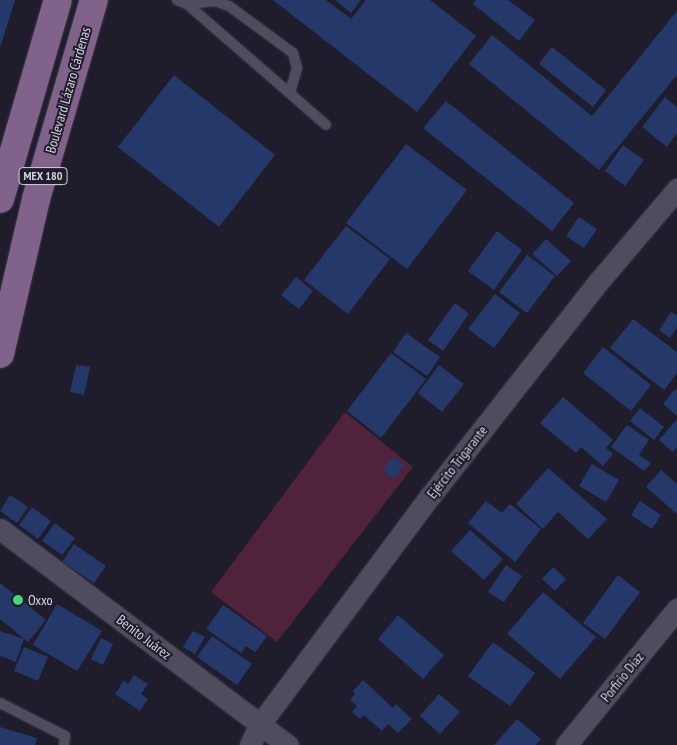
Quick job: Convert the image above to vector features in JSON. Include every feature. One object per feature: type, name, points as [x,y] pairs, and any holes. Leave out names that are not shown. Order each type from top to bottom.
[{"type":"main road","name":"MEX 180","points":[[0,199],[58,0]]},
{"type":"main road","name":"Boulevard Lázaro Cárdenas","points":[[0,354],[36,199],[94,0]]},
{"type":"street","name":"Ejército Trigarante","points":[[250,745],[260,724],[430,496],[599,281],[677,189]]},
{"type":"street","name":"Benito Juárez","points":[[0,529],[288,745]]},
{"type":"street","name":"Porfirio Díaz","points":[[569,744],[677,609]]},
{"type":"lane","points":[[182,2],[215,1],[229,6],[293,53],[297,68],[290,92]]},
{"type":"lane","points":[[182,2],[326,124]]},
{"type":"lane","points":[[0,704],[65,736],[64,745]]},
{"type":"shaded area","points":[[345,412],[413,467],[277,642],[211,592]]},
{"type":"building","points":[[0,0],[15,0],[0,48]]},
{"type":"building","points":[[273,0],[326,0],[351,19],[366,0],[430,0],[476,36],[417,112]]},
{"type":"building","points":[[335,0],[361,0],[351,13]]},
{"type":"building","points":[[476,0],[508,0],[535,20],[519,41],[473,4]]},
{"type":"building","points":[[677,11],[677,75],[599,170],[469,64],[492,35],[592,116]]},
{"type":"building","points":[[552,47],[606,90],[593,107],[539,64]]},
{"type":"building","points":[[174,75],[275,155],[219,227],[118,147]]},
{"type":"building","points":[[665,97],[677,107],[677,133],[667,147],[642,127]]},
{"type":"building","points":[[446,101],[574,203],[552,231],[423,128]]},
{"type":"building","points":[[406,144],[467,190],[407,269],[346,223]]},
{"type":"building","points":[[623,145],[644,160],[625,186],[605,171]]},
{"type":"building","points":[[579,217],[597,229],[584,248],[566,236]]},
{"type":"building","points":[[346,226],[390,259],[348,314],[304,280]]},
{"type":"building","points":[[497,231],[522,250],[494,290],[468,271]]},
{"type":"building","points":[[546,239],[571,261],[557,276],[532,254]]},
{"type":"building","points":[[527,255],[555,276],[527,313],[499,292]]},
{"type":"building","points":[[296,277],[313,291],[299,309],[281,295]]},
{"type":"building","points":[[495,294],[520,313],[494,348],[468,329]]},
{"type":"building","points":[[455,303],[469,314],[443,351],[428,340]]},
{"type":"building","points":[[671,312],[677,315],[677,327],[670,338],[659,330]]},
{"type":"building","points":[[633,319],[677,352],[677,373],[664,390],[610,348]]},
{"type":"building","points":[[406,333],[440,357],[427,376],[393,352]]},
{"type":"building","points":[[603,347],[651,385],[631,411],[583,373]]},
{"type":"building","points":[[391,353],[426,379],[381,438],[347,411]]},
{"type":"building","points":[[76,365],[90,367],[84,395],[70,392]]},
{"type":"building","points":[[439,365],[464,384],[442,412],[418,393]]},
{"type":"building","points":[[675,389],[677,391],[677,416],[663,404]]},
{"type":"building","points":[[563,397],[613,440],[606,448],[613,454],[603,466],[581,447],[576,453],[540,423]]},
{"type":"building","points":[[640,408],[664,427],[654,440],[630,421]]},
{"type":"building","points":[[677,419],[677,447],[673,452],[659,440]]},
{"type":"building","points":[[627,425],[649,440],[639,455],[651,463],[644,471],[611,447]]},
{"type":"building","points":[[394,456],[405,465],[393,479],[383,470]]},
{"type":"building","points":[[592,464],[619,480],[606,502],[579,486]]},
{"type":"building","points":[[548,468],[607,519],[588,539],[558,512],[543,529],[516,504]]},
{"type":"building","points":[[661,470],[677,484],[677,514],[646,487]]},
{"type":"building","points":[[10,495],[28,507],[17,523],[0,511]]},
{"type":"building","points":[[486,501],[502,513],[510,504],[541,529],[515,562],[468,523]]},
{"type":"building","points":[[640,501],[661,515],[652,529],[631,515]]},
{"type":"building","points":[[32,507],[51,521],[38,539],[19,525]]},
{"type":"building","points":[[55,523],[75,538],[62,555],[42,541]]},
{"type":"building","points":[[470,530],[503,559],[484,580],[451,551]]},
{"type":"building","points":[[74,544],[106,566],[94,583],[62,562]]},
{"type":"building","points":[[506,565],[522,576],[504,602],[488,592]]},
{"type":"building","points":[[553,567],[566,579],[555,591],[542,579]]},
{"type":"building","points":[[618,575],[640,592],[605,639],[583,623]]},
{"type":"building","points":[[0,583],[46,620],[28,642],[0,619]]},
{"type":"building","points":[[543,592],[596,637],[560,679],[507,634]]},
{"type":"building","points":[[57,604],[102,631],[77,671],[33,645]]},
{"type":"building","points":[[223,605],[267,636],[255,652],[246,646],[241,653],[206,629]]},
{"type":"building","points":[[398,615],[444,655],[423,679],[378,639]]},
{"type":"building","points":[[0,631],[24,639],[16,662],[0,656]]},
{"type":"building","points":[[193,631],[205,637],[195,654],[183,647]]},
{"type":"building","points":[[212,636],[252,664],[237,685],[197,657]]},
{"type":"building","points":[[101,638],[113,644],[103,665],[91,659]]},
{"type":"building","points":[[493,642],[535,673],[510,706],[468,676]]},
{"type":"building","points":[[24,647],[48,657],[38,681],[14,671]]},
{"type":"building","points":[[134,675],[148,684],[141,694],[148,699],[140,711],[115,694],[124,680],[128,684]]},
{"type":"building","points":[[363,680],[393,708],[396,704],[412,719],[398,733],[388,724],[382,731],[364,715],[360,719],[352,712],[357,706],[350,700],[355,694],[353,691]]},
{"type":"building","points":[[439,694],[460,712],[440,734],[420,716]]},
{"type":"building","points":[[517,719],[541,739],[536,745],[494,745]]},
{"type":"building","points":[[0,727],[37,738],[35,745],[0,745]]},
{"type":"place","name":"Oxxo","points":[[18,600]]}]
